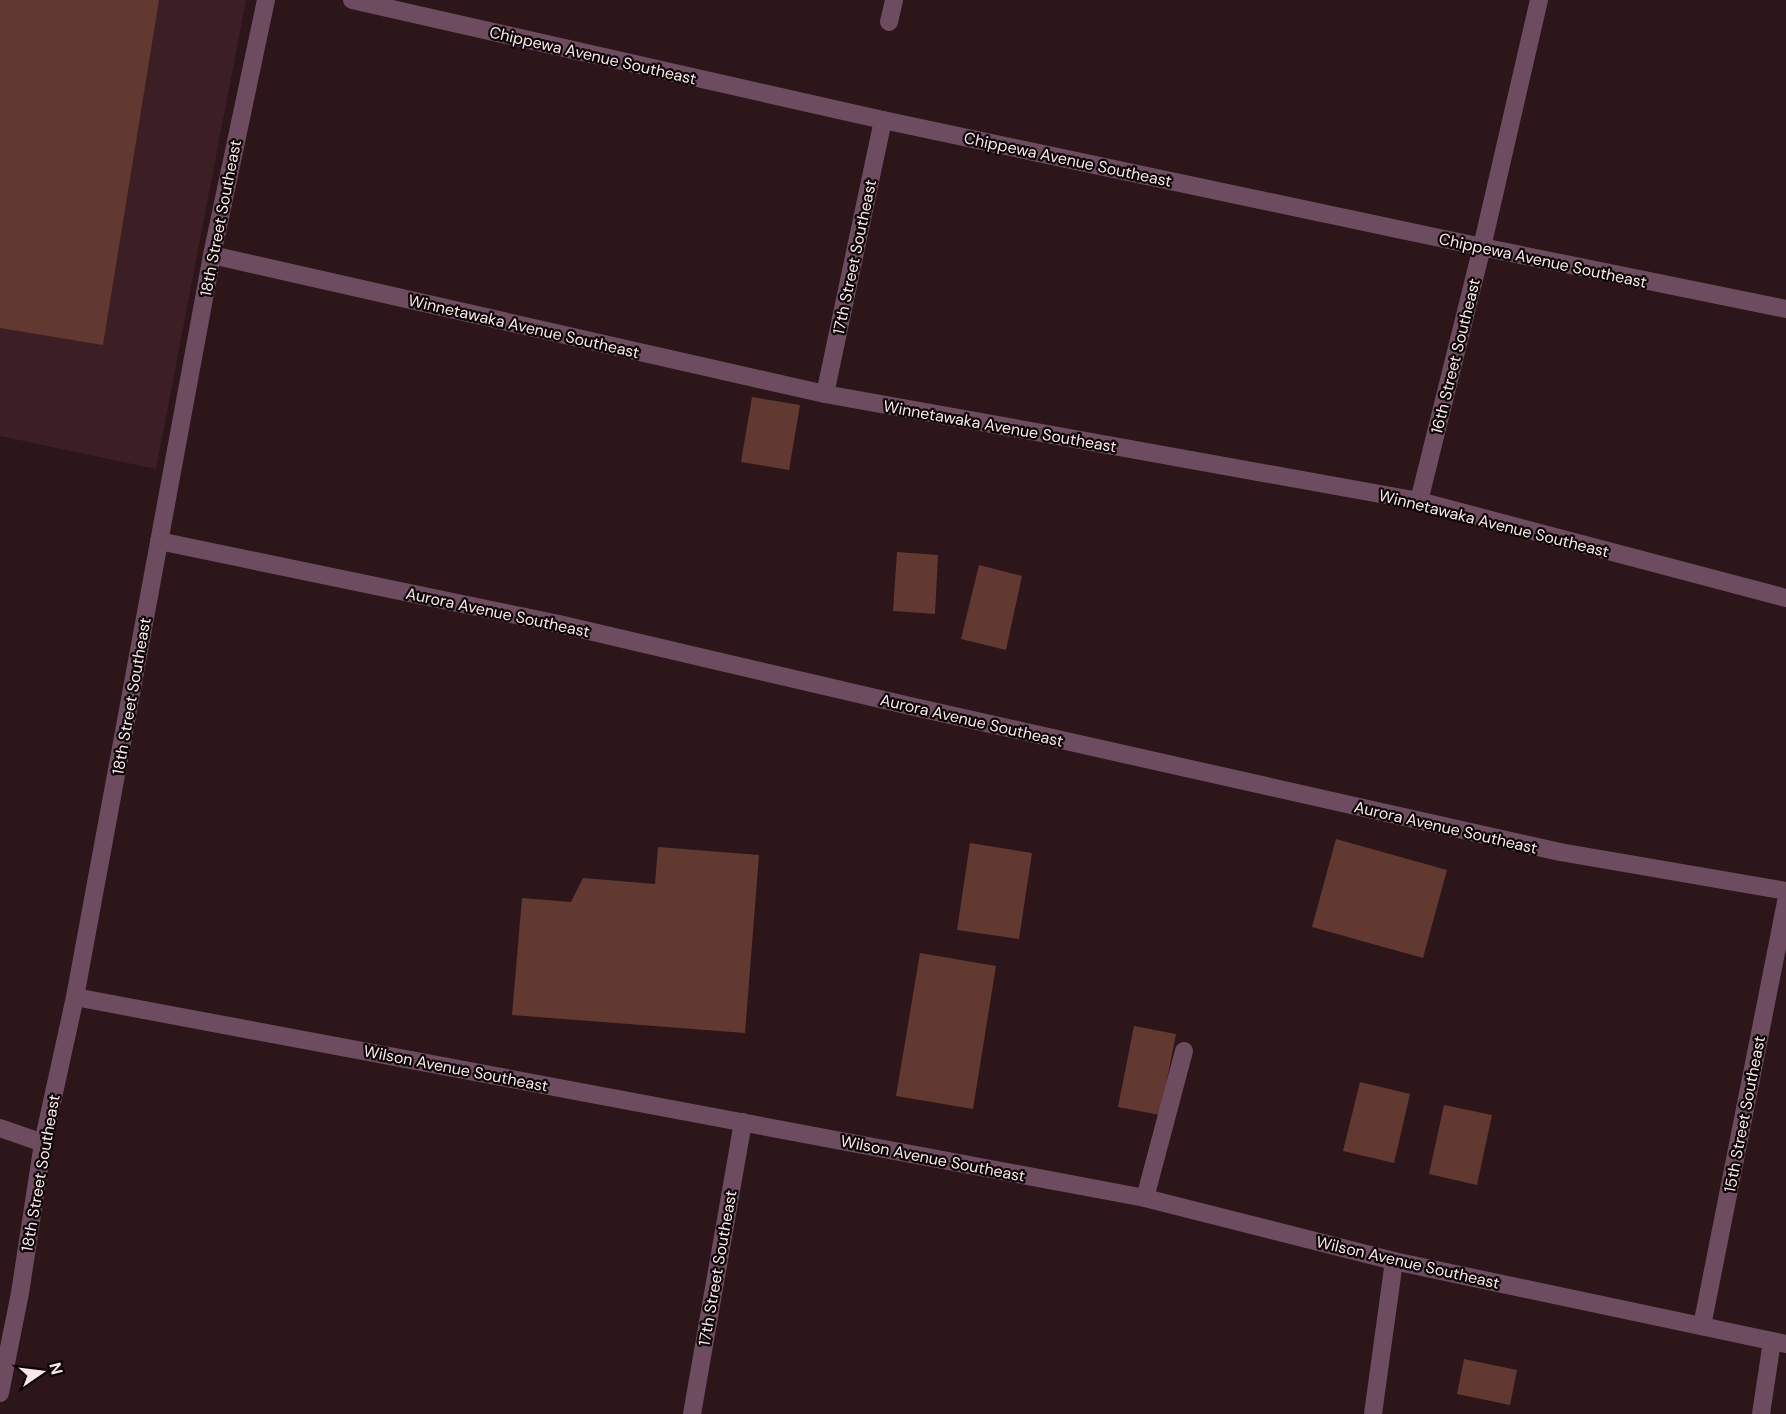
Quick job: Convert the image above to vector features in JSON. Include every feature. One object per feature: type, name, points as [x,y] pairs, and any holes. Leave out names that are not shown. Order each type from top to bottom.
[{"type":"street","name":"18th Street Southeast","points":[[0,1393],[20,1293],[43,1143],[75,997],[212,255],[266,0]]},
{"type":"street","name":"Chippewa Avenue Southeast","points":[[352,0],[883,120],[1786,309]]},
{"type":"street","points":[[889,22],[894,0]]},
{"type":"street","name":"16th Street Southeast","points":[[1419,501],[1482,247],[1539,0]]},
{"type":"street","name":"17th Street Southeast","points":[[825,394],[883,120]]},
{"type":"street","name":"Winnetawaka Avenue Southeast","points":[[212,255],[825,394],[1419,501],[1786,598]]},
{"type":"street","name":"Aurora Avenue Southeast","points":[[159,541],[559,624],[1560,852],[1786,891]]},
{"type":"street","name":"15th Street Southeast","points":[[1702,1326],[1786,902]]},
{"type":"street","name":"Wilson Avenue Southeast","points":[[75,997],[1145,1198],[1394,1261],[1779,1342]]},
{"type":"street","points":[[1145,1198],[1184,1052]]},
{"type":"street","name":"17th Street Southeast","points":[[692,1414],[743,1122]]},
{"type":"street","points":[[0,1128],[43,1143]]},
{"type":"street","points":[[1373,1414],[1394,1261]]},
{"type":"street","points":[[1761,1414],[1779,1342]]},
{"type":"shaded area","points":[[0,0],[246,0],[156,469],[0,436]]},
{"type":"building","points":[[0,0],[159,0],[103,345],[0,328]]},
{"type":"building","points":[[752,397],[800,405],[789,470],[741,462]]},
{"type":"building","points":[[897,552],[938,555],[935,614],[893,611]]},
{"type":"building","points":[[979,565],[1022,576],[1006,650],[961,639]]},
{"type":"building","points":[[1336,839],[1447,870],[1423,958],[1312,927]]},
{"type":"building","points":[[970,843],[1032,853],[1019,939],[957,930]]},
{"type":"building","points":[[658,847],[759,855],[745,1033],[512,1015],[522,898],[571,902],[583,878],[655,884]]},
{"type":"building","points":[[920,953],[996,966],[973,1109],[896,1096]]},
{"type":"building","points":[[1134,1026],[1176,1034],[1160,1115],[1118,1107]]},
{"type":"building","points":[[1360,1082],[1410,1094],[1394,1163],[1343,1151]]},
{"type":"building","points":[[1444,1105],[1492,1115],[1477,1185],[1429,1174]]},
{"type":"building","points":[[1464,1359],[1517,1370],[1510,1405],[1457,1394]]}]
